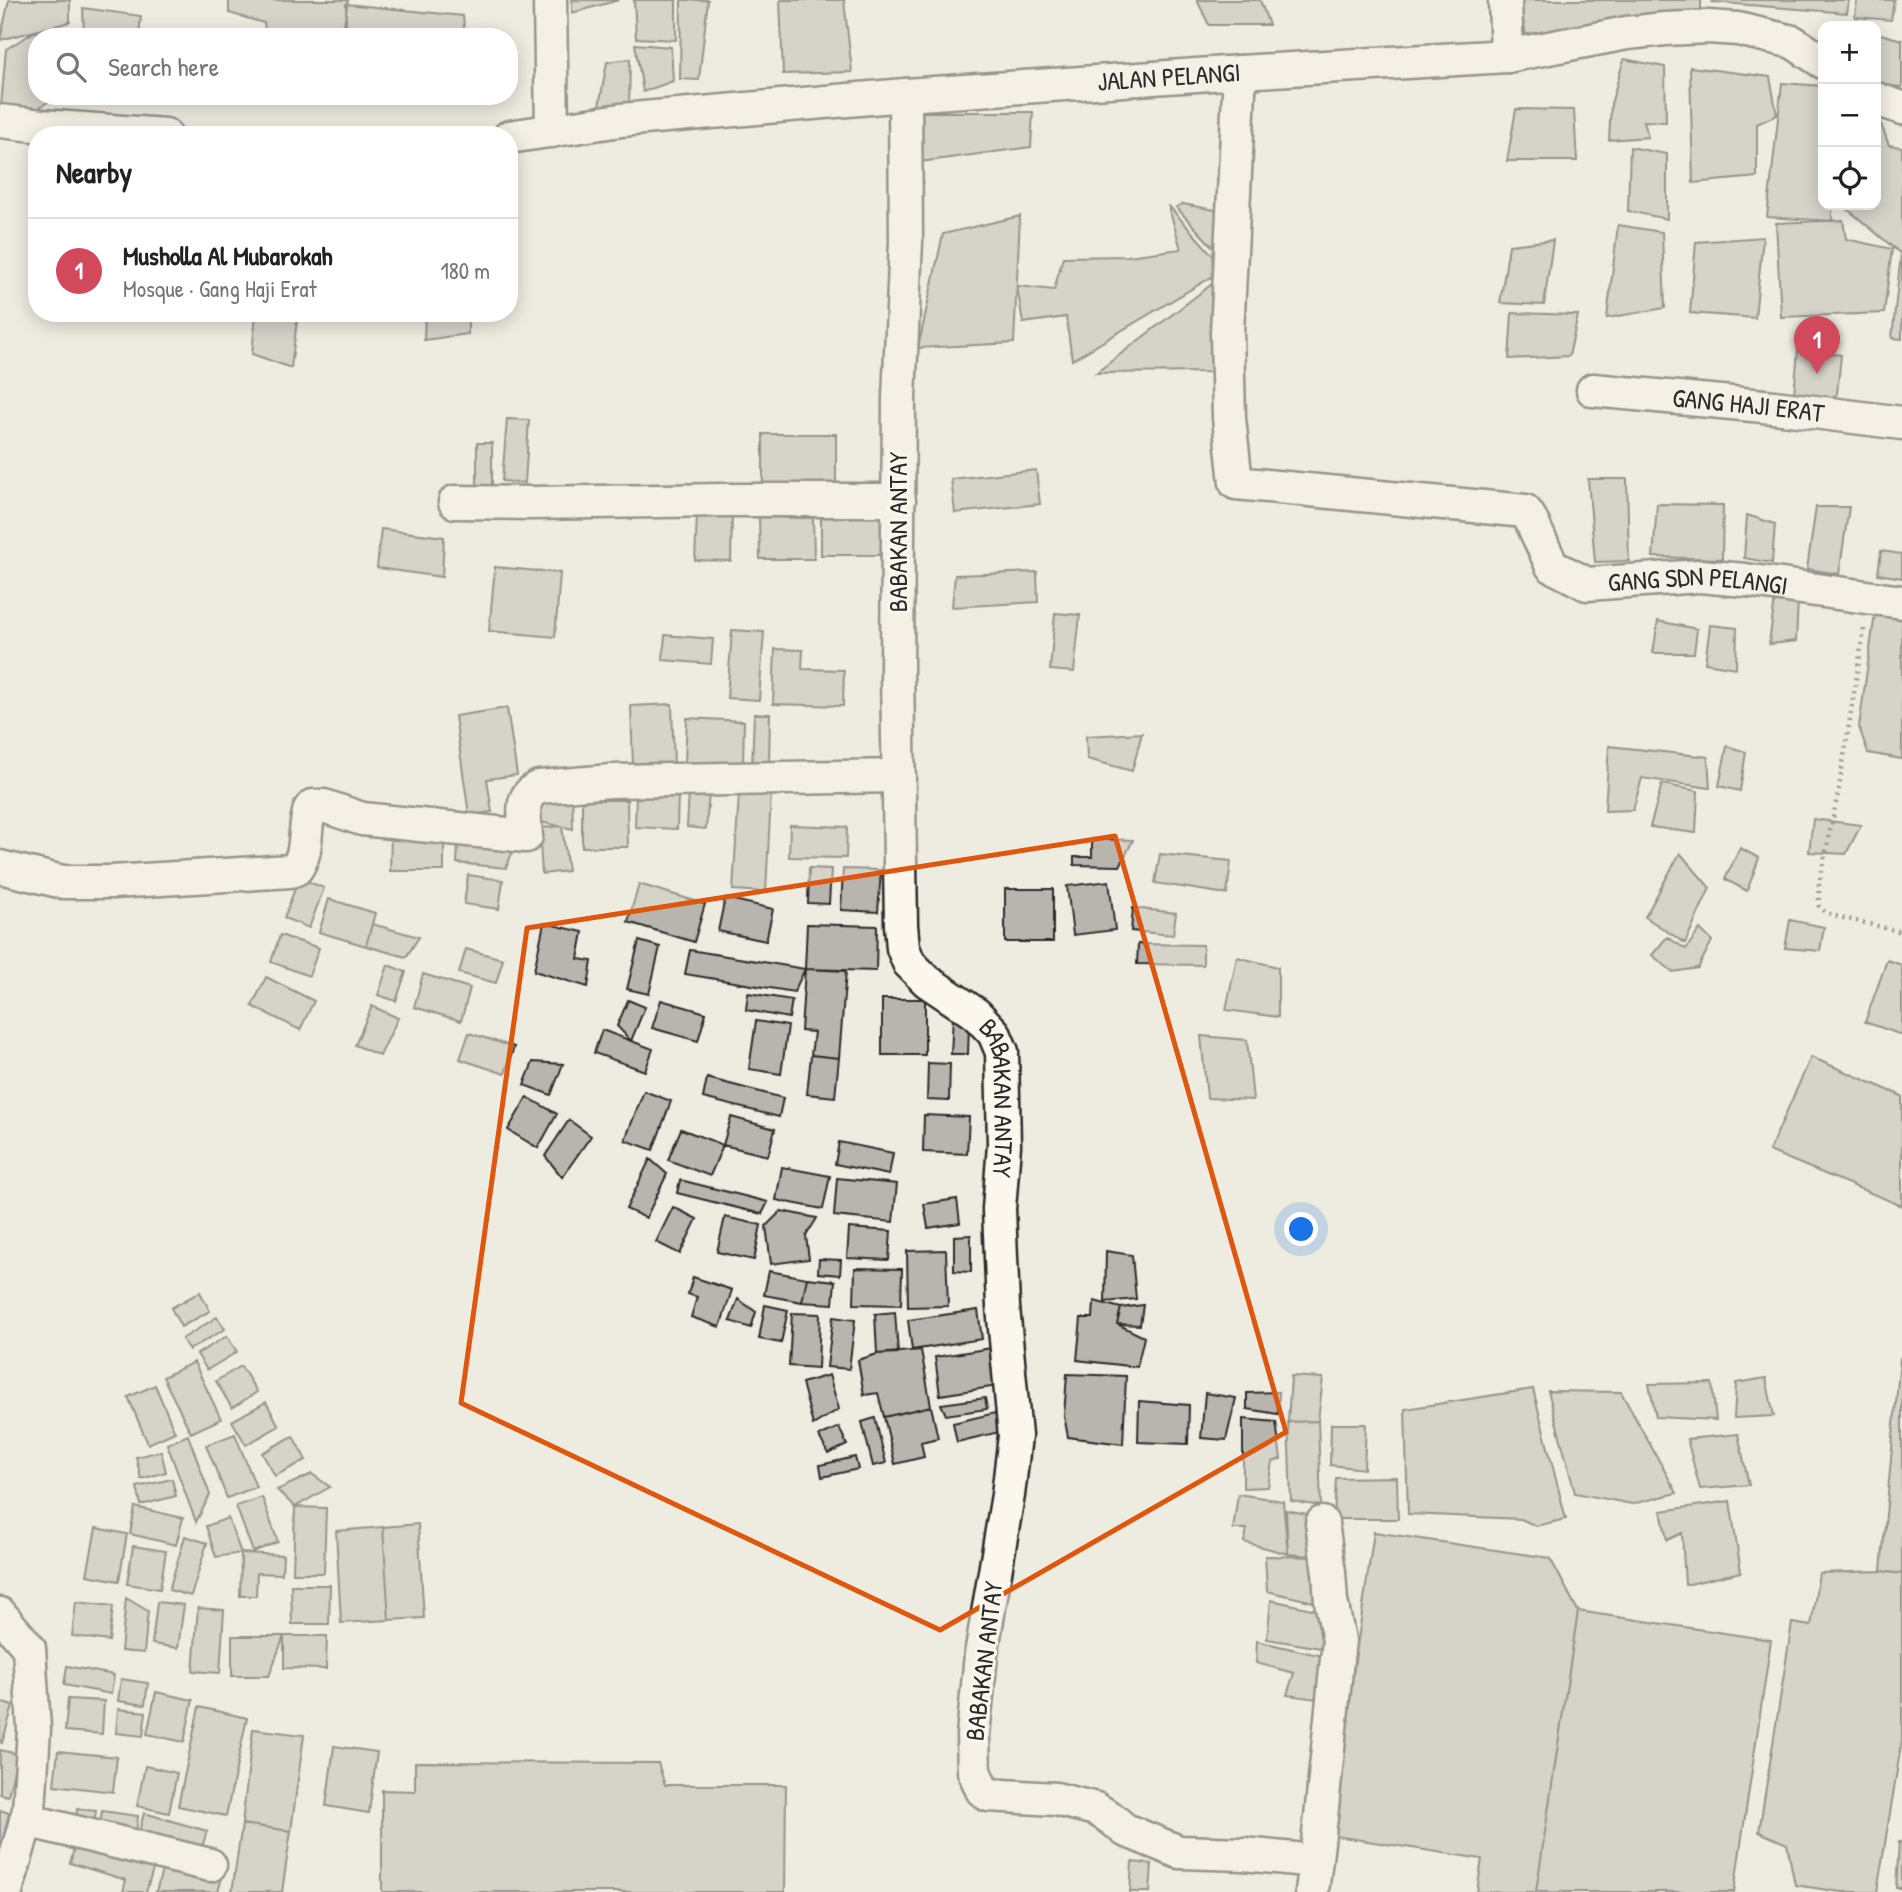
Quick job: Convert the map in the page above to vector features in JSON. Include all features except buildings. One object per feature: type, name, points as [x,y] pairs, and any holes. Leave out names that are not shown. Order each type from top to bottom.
[{"type":"street","points":[[550,0],[552,131]]},
{"type":"street","points":[[1506,0],[1507,56]]},
{"type":"street","name":"JALAN PELANGI","points":[[518,136],[621,120],[905,94],[1507,56],[1626,33],[1708,27],[1738,29],[1793,42],[1818,59]]},
{"type":"street","name":"GANG SDN PELANGI","points":[[1240,72],[1227,333],[1228,407],[1236,483],[1525,511],[1552,566],[1587,584],[1700,576],[1902,602]]},
{"type":"street","name":"BABAKAN ANTAY","points":[[905,94],[906,241],[899,500],[899,776],[903,948],[909,963],[927,981],[975,1014],[993,1033],[1002,1052],[1004,1145],[999,1209],[1003,1307],[1015,1436],[1008,1495],[981,1655],[972,1754],[978,1783],[988,1795],[1056,1799],[1096,1809],[1125,1830],[1179,1852],[1244,1854],[1313,1877]]},
{"type":"street","points":[[1881,101],[1902,108]]},
{"type":"street","points":[[0,121],[35,126]]},
{"type":"street","name":"GANG HAJI ERAT","points":[[1593,390],[1774,407],[1902,423]]},
{"type":"street","points":[[455,502],[899,500]]},
{"type":"street","points":[[0,867],[63,882],[112,882],[290,871],[296,870],[303,858],[307,817],[310,809],[317,805],[362,819],[526,836],[525,799],[539,787],[611,781],[899,776]]},
{"type":"street","points":[[1313,1877],[1339,1640],[1331,1601],[1322,1524]]},
{"type":"street","points":[[0,1614],[29,1648],[34,1729],[29,1810],[9,1891]]},
{"type":"street","points":[[26,1820],[210,1865]]},
{"type":"path","points":[[1869,597],[1839,788],[1818,898],[1819,906],[1825,912],[1902,932]]},
{"type":"highlighted area","points":[[1115,836],[1286,1432],[940,1630],[461,1403],[527,928]]},
{"type":"place","name":"Musholla Al Mubarokah","points":[[1817,374]]}]
